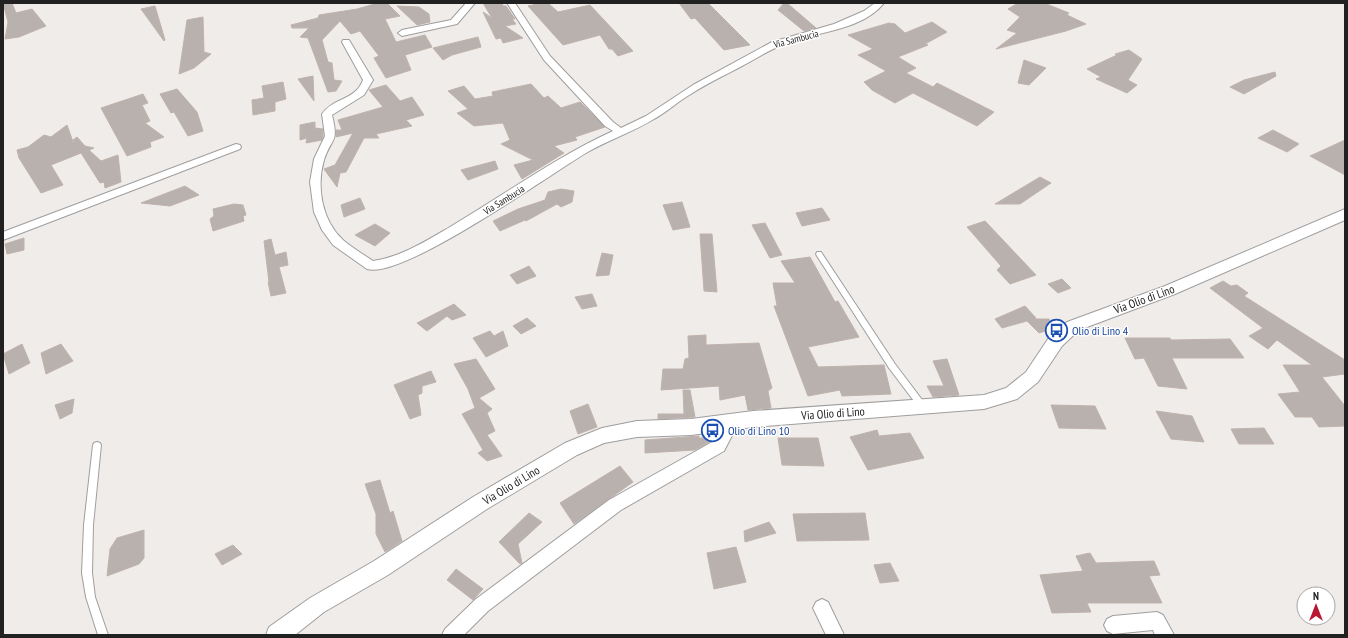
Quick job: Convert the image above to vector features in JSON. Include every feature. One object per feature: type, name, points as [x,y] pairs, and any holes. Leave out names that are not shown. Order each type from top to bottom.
[{"type":"street","points":[[402,33],[454,22],[471,3]]},
{"type":"street","points":[[511,3],[530,36],[547,58],[609,124],[619,131]]},
{"type":"street","name":"Via Sambucia","points":[[346,42],[368,80],[366,87],[359,96],[331,108],[327,114],[331,132],[329,140],[322,149],[317,163],[315,182],[317,205],[326,227],[334,239],[371,266],[384,264],[413,252],[473,219],[584,150],[619,131],[660,113],[687,92],[768,47],[796,37],[824,31],[858,18],[880,3]]},
{"type":"street","points":[[3,236],[236,147]]},
{"type":"street","name":"Via Olio di Lino","points":[[277,635],[317,605],[381,568],[480,503],[571,449],[602,436],[637,429],[691,427],[732,422],[984,402],[1012,394],[1032,377],[1056,341],[1074,326],[1170,290],[1345,214]]},
{"type":"street","points":[[451,635],[482,605],[615,505],[720,446],[732,422]]},
{"type":"street","points":[[822,608],[835,635]]},
{"type":"street","points":[[1113,625],[1157,621],[1165,635]]},
{"type":"lane","points":[[819,254],[892,366],[923,407]]},
{"type":"lane","points":[[97,445],[90,505],[87,574],[95,614],[103,635]]},
{"type":"building","points":[[3,3],[12,3],[16,13],[32,9],[46,26],[19,37],[5,39],[8,22]]},
{"type":"building","points":[[378,3],[387,3],[400,16],[385,19],[396,42],[425,35],[432,47],[405,55],[411,70],[386,78],[374,58],[379,56],[360,31],[351,34],[340,21],[322,40],[328,62],[332,63],[334,80],[342,81],[336,91],[328,92],[308,38],[300,37],[309,28],[292,28],[291,25],[318,18],[319,15],[357,9]]},
{"type":"building","points":[[483,3],[502,3],[503,6],[506,6],[515,19],[512,19],[516,24],[505,26],[523,38],[503,43],[501,38],[496,39],[483,12],[492,18]]},
{"type":"building","points":[[548,3],[558,12],[590,5],[633,51],[618,56],[612,49],[609,49],[600,35],[563,45],[528,6]]},
{"type":"building","points":[[679,3],[708,3],[750,45],[724,50],[695,18],[691,19]]},
{"type":"building","points":[[784,3],[787,3],[816,28],[804,31],[778,10]]},
{"type":"building","points":[[1018,3],[1044,3],[1069,13],[1067,15],[1086,24],[1066,31],[996,49],[1017,33],[1007,30],[1020,17],[1008,9]]},
{"type":"building","points":[[155,6],[165,40],[164,41],[141,9]]},
{"type":"building","points":[[397,6],[419,7],[429,14],[430,22],[417,25]]},
{"type":"building","points":[[203,17],[204,52],[211,54],[194,68],[179,74],[187,20]]},
{"type":"building","points":[[932,22],[947,32],[925,44],[928,45],[898,57],[916,68],[906,73],[933,87],[937,83],[994,112],[977,126],[913,93],[895,103],[872,90],[864,82],[886,71],[858,55],[873,49],[848,35],[889,23],[895,24],[905,33]]},
{"type":"building","points":[[478,37],[481,47],[452,55],[443,60],[433,48]]},
{"type":"building","points":[[1129,50],[1142,59],[1128,80],[1137,85],[1127,93],[1096,79],[1101,77],[1087,69],[1117,55],[1115,54]]},
{"type":"building","points":[[1024,60],[1046,68],[1029,85],[1018,83]]},
{"type":"building","points":[[1275,72],[1276,76],[1244,94],[1230,87],[1244,80]]},
{"type":"building","points":[[313,76],[314,101],[298,79]]},
{"type":"building","points":[[283,82],[286,99],[275,102],[275,111],[253,115],[252,100],[264,98],[262,86]]},
{"type":"building","points":[[531,84],[544,98],[548,96],[561,108],[580,102],[605,127],[575,137],[577,140],[554,146],[564,153],[522,179],[514,165],[533,160],[501,144],[510,140],[503,123],[474,126],[457,113],[468,109],[448,91],[464,86],[475,99],[493,96],[492,92]]},
{"type":"building","points":[[386,85],[400,101],[412,97],[424,115],[406,120],[412,126],[376,134],[379,138],[364,138],[346,172],[340,173],[337,187],[324,169],[335,165],[353,133],[336,137],[336,130],[342,130],[338,120],[383,107],[369,90]]},
{"type":"building","points":[[177,89],[197,112],[203,131],[188,136],[174,112],[171,113],[160,94]]},
{"type":"building","points":[[143,94],[148,103],[142,105],[150,121],[145,123],[164,137],[150,142],[151,147],[127,156],[101,108]]},
{"type":"building","points":[[315,122],[315,128],[323,129],[322,140],[306,143],[307,138],[300,140],[300,125]]},
{"type":"building","points":[[67,125],[73,142],[75,143],[73,140],[77,137],[85,146],[94,148],[89,150],[101,161],[118,155],[121,182],[105,188],[104,182],[100,183],[81,153],[51,165],[63,185],[41,193],[19,158],[17,150],[28,147],[44,135],[51,137]]},
{"type":"building","points":[[1273,130],[1299,144],[1287,152],[1258,138]]},
{"type":"building","points":[[1345,140],[1345,175],[1310,156]]},
{"type":"building","points":[[495,161],[498,169],[468,180],[461,170]]},
{"type":"building","points":[[1040,177],[1051,183],[1020,204],[995,204]]},
{"type":"building","points":[[185,186],[199,195],[170,206],[141,203]]},
{"type":"building","points":[[561,189],[574,191],[572,202],[561,207],[557,204],[526,221],[525,220],[500,231],[493,221],[518,209],[545,200],[548,192]]},
{"type":"building","points":[[360,198],[365,209],[344,217],[341,205]]},
{"type":"building","points":[[682,202],[690,227],[673,230],[663,205]]},
{"type":"building","points":[[234,204],[243,205],[246,215],[243,216],[244,221],[213,231],[210,219],[214,216],[213,209]]},
{"type":"building","points":[[822,208],[830,220],[802,226],[796,213]]},
{"type":"building","points":[[985,221],[1036,275],[1010,284],[997,270],[1001,266],[967,227]]},
{"type":"building","points":[[765,223],[782,255],[770,258],[752,225]]},
{"type":"building","points":[[375,224],[390,233],[375,246],[355,235]]},
{"type":"building","points":[[700,234],[712,234],[717,292],[704,291]]},
{"type":"building","points":[[24,238],[24,250],[7,254],[5,244]]},
{"type":"building","points":[[271,239],[275,255],[286,252],[288,265],[279,267],[286,293],[271,296],[268,282],[264,241]]},
{"type":"building","points":[[602,253],[613,255],[609,275],[596,276]]},
{"type":"building","points":[[810,257],[835,302],[838,301],[859,337],[808,347],[818,367],[884,365],[891,394],[842,396],[840,390],[808,396],[774,306],[777,306],[773,283],[795,283],[781,261]]},
{"type":"building","points":[[529,266],[536,276],[517,284],[510,275]]},
{"type":"building","points":[[1062,279],[1071,288],[1058,293],[1048,284]]},
{"type":"building","points":[[1223,281],[1231,286],[1237,285],[1248,293],[1244,296],[1345,360],[1345,374],[1322,377],[1345,406],[1345,426],[1319,427],[1312,417],[1295,417],[1278,394],[1300,392],[1283,365],[1312,365],[1277,340],[1268,349],[1249,336],[1263,328],[1210,288]]},
{"type":"building","points":[[592,294],[597,306],[582,309],[575,297]]},
{"type":"building","points":[[454,304],[466,315],[452,320],[447,316],[427,331],[417,323]]},
{"type":"building","points":[[1025,306],[1036,318],[1034,319],[1049,319],[1055,328],[1039,333],[1027,321],[1002,328],[995,319]]},
{"type":"building","points":[[527,318],[536,326],[521,334],[513,326]]},
{"type":"building","points":[[490,331],[494,336],[503,331],[508,346],[486,357],[473,338]]},
{"type":"building","points":[[706,335],[706,345],[759,343],[772,388],[768,391],[771,408],[748,410],[745,395],[720,400],[719,386],[661,390],[663,369],[683,369],[685,359],[689,358],[688,336]]},
{"type":"building","points":[[1125,338],[1170,338],[1171,340],[1230,339],[1244,358],[1172,358],[1187,389],[1158,386],[1144,358],[1135,359]]},
{"type":"building","points":[[22,344],[30,363],[9,374],[3,354]]},
{"type":"building","points":[[61,344],[73,361],[46,374],[41,353]]},
{"type":"building","points":[[476,359],[495,389],[479,398],[492,409],[487,413],[495,431],[487,435],[502,456],[487,461],[478,453],[483,450],[462,414],[475,408],[468,389],[454,364]]},
{"type":"building","points":[[947,359],[959,395],[933,397],[927,386],[944,386],[933,361]]},
{"type":"building","points":[[431,371],[436,382],[422,386],[422,393],[418,395],[421,415],[410,419],[394,385]]},
{"type":"building","points":[[683,390],[690,390],[695,417],[658,419],[658,414],[684,414]]},
{"type":"building","points":[[74,399],[72,413],[60,419],[55,405]]},
{"type":"building","points":[[588,404],[597,427],[578,434],[570,411]]},
{"type":"building","points":[[1051,405],[1095,406],[1106,429],[1059,428]]},
{"type":"building","points":[[1156,411],[1192,416],[1204,442],[1171,439]]},
{"type":"building","points":[[1264,428],[1274,444],[1239,444],[1231,429]]},
{"type":"building","points":[[877,430],[879,436],[910,433],[924,458],[868,470],[850,437]]},
{"type":"building","points":[[699,436],[699,438],[713,438],[713,440],[695,450],[645,453],[645,440]]},
{"type":"building","points":[[778,438],[818,438],[824,466],[782,465]]},
{"type":"building","points":[[620,466],[633,482],[574,524],[560,503]]},
{"type":"building","points":[[380,480],[390,513],[393,511],[402,541],[385,552],[376,534],[376,514],[365,484]]},
{"type":"building","points":[[529,513],[542,522],[518,544],[522,563],[520,564],[499,542]]},
{"type":"building","points":[[865,513],[869,540],[797,541],[793,514]]},
{"type":"building","points":[[769,522],[776,533],[745,542],[744,531]]},
{"type":"building","points":[[144,530],[144,558],[139,564],[107,576],[110,549],[117,538]]},
{"type":"building","points":[[233,545],[242,554],[222,565],[215,554]]},
{"type":"building","points":[[736,547],[746,582],[714,589],[707,553]]},
{"type":"building","points":[[1090,553],[1096,563],[1154,561],[1160,575],[1149,576],[1162,603],[1087,603],[1091,612],[1052,613],[1040,575],[1083,571],[1076,556]]},
{"type":"building","points":[[890,563],[899,581],[880,583],[874,565]]},
{"type":"building","points":[[456,569],[483,589],[473,600],[447,580]]},
{"type":"place","name":"Olio di Lino 4","points":[[1057,330]]},
{"type":"place","name":"Olio di Lino 10","points":[[712,430]]}]
